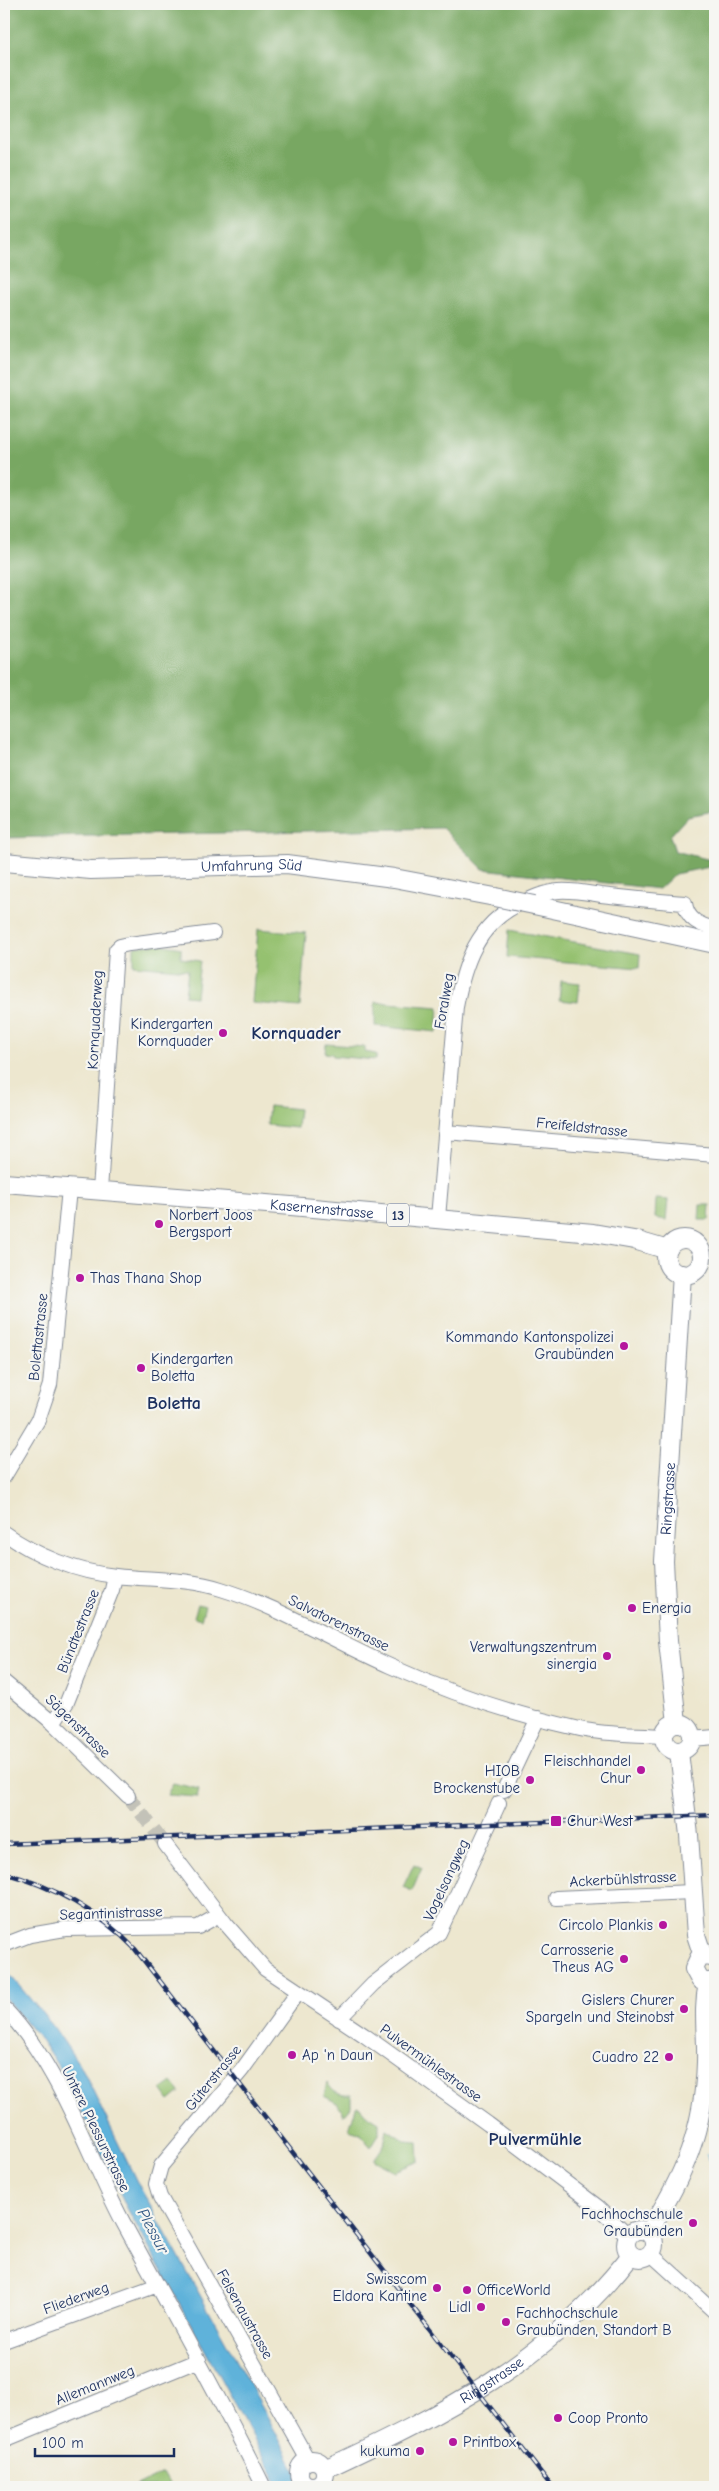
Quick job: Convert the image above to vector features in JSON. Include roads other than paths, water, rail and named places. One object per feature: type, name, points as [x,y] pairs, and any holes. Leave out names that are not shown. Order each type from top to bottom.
[{"type":"main road","name":"Umfahrung Süd","points":[[4,862],[91,870],[287,864],[376,875],[495,897],[715,944]]},
{"type":"main road","name":"Kasernenstrasse","points":[[4,1183],[438,1218],[593,1233],[634,1240],[668,1250]]},
{"type":"main road","points":[[689,1240],[708,1252],[699,1267],[692,1273],[682,1274],[669,1266],[666,1255],[676,1241],[689,1240]]},
{"type":"main road","name":"Ringstrasse","points":[[677,1723],[668,1641],[664,1561],[682,1274]]},
{"type":"main road","points":[[677,1723],[684,1724],[689,1729],[692,1739],[688,1748],[679,1752],[667,1747],[663,1736],[668,1727],[677,1723]]},
{"type":"main road","points":[[648,2232],[680,2180],[700,2121],[706,2064],[703,2008],[711,1981],[700,1980],[694,1969],[697,1961],[709,1957],[696,1935],[689,1835],[679,1752]]},
{"type":"main road","points":[[637,2230],[648,2232],[654,2245],[650,2253],[643,2257],[631,2255],[626,2248],[628,2236],[637,2230]]},
{"type":"main road","name":"Ringstrasse","points":[[322,2480],[446,2410],[508,2372],[572,2319],[631,2255]]},
{"type":"main road","points":[[308,2460],[316,2460],[322,2480],[311,2486],[293,2484],[299,2471],[308,2460]]},
{"type":"street","name":"Foralweg","points":[[438,1218],[456,1007],[461,980],[472,951],[493,920],[509,909],[535,896],[560,891],[685,902],[686,912],[692,919],[715,929]]},
{"type":"street","name":"Kornquaderweg","points":[[100,1191],[116,950],[120,946],[129,944],[213,933]]},
{"type":"street","name":"Freifeldstrasse","points":[[446,1132],[715,1155]]},
{"type":"street","name":"Bolettastrasse","points":[[4,1477],[38,1420],[50,1385],[69,1189]]},
{"type":"street","name":"Salvatorenstrasse","points":[[4,1533],[46,1556],[78,1568],[115,1576],[187,1582],[242,1595],[357,1651],[424,1680],[538,1718],[592,1731],[663,1736]]},
{"type":"street","name":"Bündtestrasse","points":[[53,1723],[67,1702],[112,1590],[115,1576]]},
{"type":"street","name":"Sägenstrasse","points":[[4,1682],[53,1723],[128,1796]]},
{"type":"street","name":"Vogelsangweg","points":[[339,2019],[372,1984],[439,1933],[538,1718]]},
{"type":"street","points":[[692,1739],[715,1737]]},
{"type":"street","points":[[165,1844],[219,1915]]},
{"type":"street","name":"Ackerbühlstrasse","points":[[556,1898],[692,1892]]},
{"type":"street","name":"Pulvermühlestrasse","points":[[219,1915],[261,1965],[561,2178],[598,2207],[628,2236]]},
{"type":"street","name":"Segantinistrasse","points":[[4,1945],[30,1935],[65,1929],[198,1927],[219,1915]]},
{"type":"street","name":"Güterstrasse","points":[[156,2184],[161,2166],[242,2070],[298,1992]]},
{"type":"street","name":"Untere Plessurstrasse","points":[[4,2008],[27,2035],[57,2083],[97,2171],[199,2360],[262,2483]]},
{"type":"street","name":"Felsenaustrasse","points":[[156,2184],[164,2204],[308,2460]]},
{"type":"street","points":[[650,2253],[715,2312]]},
{"type":"street","name":"Fliederweg","points":[[4,2342],[158,2285]]},
{"type":"street","name":"Allemannweg","points":[[4,2440],[199,2360]]},
{"type":"water","name":"Plessur","points":[[4,1968],[53,2026],[83,2070],[137,2182],[263,2408],[304,2487],[280,2487],[127,2208],[67,2080],[42,2041],[4,1997]]},
{"type":"waterway","points":[[707,2155],[715,2166]]},
{"type":"tunnel","points":[[128,1796],[165,1844]]},
{"type":"railway","points":[[4,1844],[715,1815]]},
{"type":"railway","points":[[4,1873],[40,1885],[75,1902],[107,1923],[135,1949],[552,2487]]},
{"type":"place","name":"Kindergarten Kornquader","points":[[223,1033]]},
{"type":"place","name":"Norbert Joos Bergsport","points":[[159,1224]]},
{"type":"place","name":"Thas Thana Shop","points":[[80,1278]]},
{"type":"place","name":"Kommando Kantonspolizei Graubünden","points":[[624,1346]]},
{"type":"place","name":"Kindergarten Boletta","points":[[141,1368]]},
{"type":"place","name":"Energia","points":[[632,1608]]},
{"type":"place","name":"Verwaltungszentrum sinergia","points":[[607,1656]]},
{"type":"place","name":"Fleischhandel Chur","points":[[641,1770]]},
{"type":"place","name":"HIOB Brockenstube","points":[[530,1780]]},
{"type":"place","name":"Chur West","points":[[556,1821]]},
{"type":"place","name":"Circolo Plankis","points":[[663,1925]]},
{"type":"place","name":"Carrosserie Theus AG","points":[[624,1959]]},
{"type":"place","name":"Gislers Churer Spargeln und Steinobst","points":[[684,2009]]},
{"type":"place","name":"Ap 'n Daun","points":[[292,2055]]},
{"type":"place","name":"Cuadro 22","points":[[669,2057]]},
{"type":"place","name":"Fachhochschule Graubünden","points":[[693,2223]]},
{"type":"place","name":"Swisscom Eldora Kantine","points":[[437,2288]]},
{"type":"place","name":"OfficeWorld","points":[[467,2290]]},
{"type":"place","name":"Lidl","points":[[481,2307]]},
{"type":"place","name":"Fachhochschule Graubünden, Standort B","points":[[506,2322]]},
{"type":"place","name":"Coop Pronto","points":[[558,2418]]},
{"type":"place","name":"Printbox","points":[[453,2442]]},
{"type":"place","name":"kukuma","points":[[420,2451]]},
{"type":"district","name":"Kornquader","points":[[296,1033]]},
{"type":"district","name":"Boletta","points":[[174,1403]]},
{"type":"district","name":"Pulvermühle","points":[[535,2139]]}]
